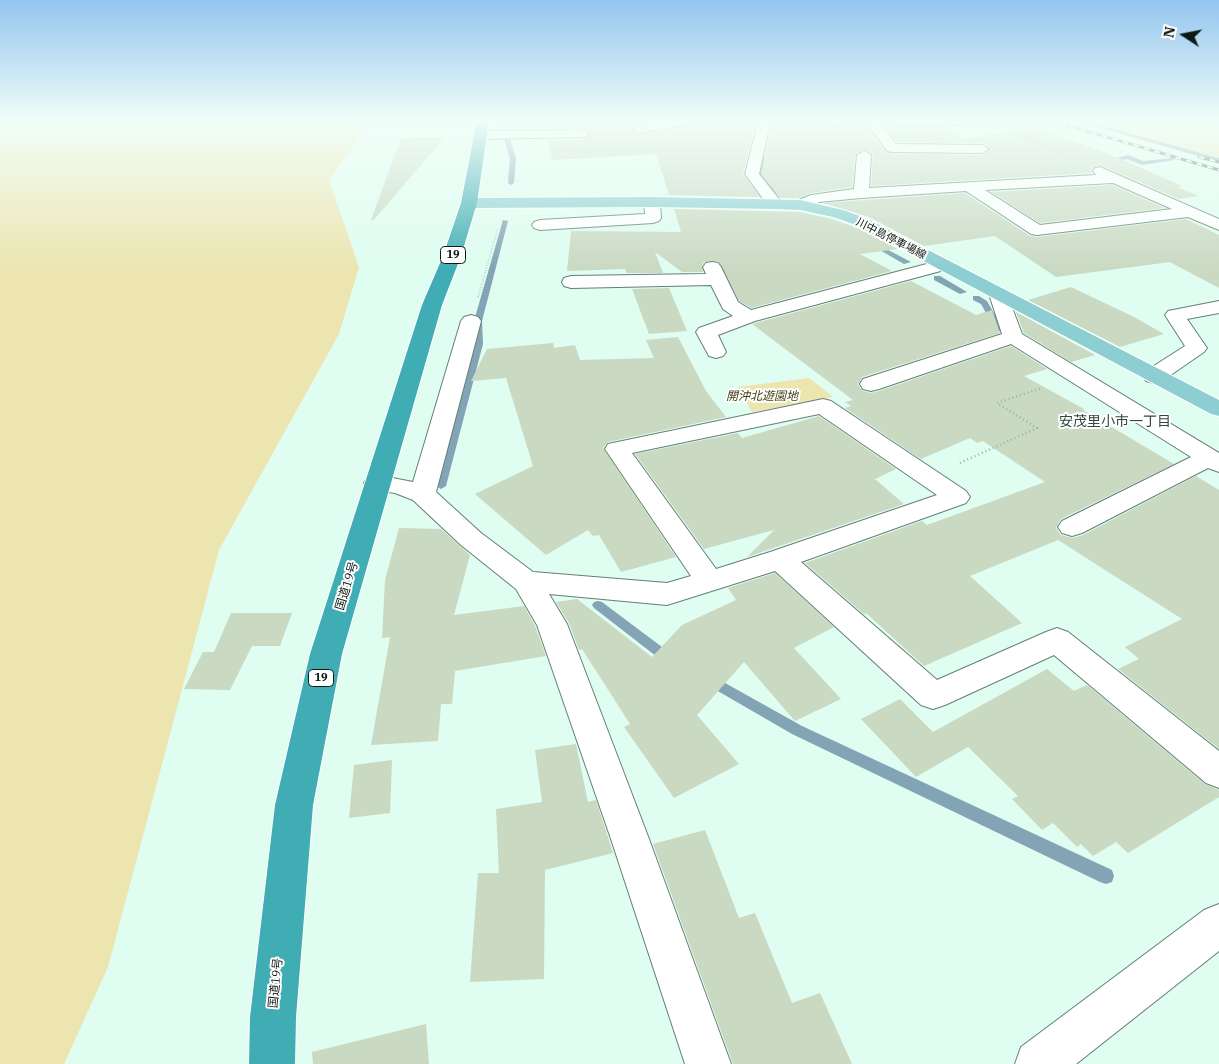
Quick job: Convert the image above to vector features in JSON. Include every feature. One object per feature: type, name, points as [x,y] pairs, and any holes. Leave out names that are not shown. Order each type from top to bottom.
[{"type":"highway","name":"国道19号","points":[[272,1064],[273,1016],[294,805],[326,654],[432,305],[452,256],[469,203],[474,170]]},
{"type":"main road","name":"川中島停車場線","points":[[469,203],[652,202],[775,204],[800,205],[836,213],[862,222],[1218,408]]},
{"type":"street","points":[[753,170],[752,174],[775,204]]},
{"type":"street","points":[[861,193],[863,170]]},
{"type":"street","points":[[1098,170],[1219,226]]},
{"type":"street","points":[[800,205],[816,198],[861,193],[1117,178]]},
{"type":"street","points":[[971,188],[1038,230],[1191,212]]},
{"type":"street","points":[[540,225],[653,218],[652,202]]},
{"type":"street","points":[[716,352],[706,332],[748,317],[942,265]]},
{"type":"street","points":[[571,282],[715,273],[730,305],[748,317]]},
{"type":"street","points":[[998,294],[1013,337],[1213,461]]},
{"type":"street","points":[[1154,376],[1197,348],[1175,315],[1219,307]]},
{"type":"street","points":[[422,494],[471,321]]},
{"type":"street","points":[[871,384],[1013,337]]},
{"type":"street","points":[[877,360],[900,374]]},
{"type":"street","points":[[526,582],[667,594],[709,581],[780,559],[957,497],[823,406],[618,449],[709,581]]},
{"type":"street","points":[[1072,527],[1213,461]]},
{"type":"street","points":[[378,483],[399,486],[422,494],[471,539],[526,582],[552,624],[630,839],[708,1064]]},
{"type":"street","points":[[780,559],[933,696],[1058,640],[1219,772]]},
{"type":"street","points":[[1038,1064],[1219,925]]},
{"type":"path","points":[[508,180],[509,170]]},
{"type":"path","points":[[471,321],[498,228]]},
{"type":"path","points":[[928,477],[1037,428],[997,403],[1076,376]]},
{"type":"green space","points":[[0,170],[337,170],[329,180],[359,267],[339,334],[219,550],[108,967],[64,1064],[0,1064]]},
{"type":"green space","name":"開沖北遊園地","points":[[809,378],[833,397],[752,412],[737,387]]},
{"type":"building","points":[[389,170],[417,170],[373,221],[371,220]]},
{"type":"building","points":[[661,170],[744,170],[743,174],[760,197],[669,195]]},
{"type":"building","points":[[762,170],[854,170],[852,187],[811,193],[799,198],[780,198],[761,174]]},
{"type":"building","points":[[872,170],[1092,170],[1092,173],[871,186]]},
{"type":"building","points":[[1111,170],[1145,170],[1182,186],[1177,187],[1199,196],[1179,199]]},
{"type":"building","points":[[1113,185],[1164,208],[1040,223],[991,192]]},
{"type":"building","points":[[965,193],[1030,236],[1037,237],[1186,219],[1219,235],[1219,288],[1170,262],[1056,277],[995,236],[924,246],[869,217],[823,203]]},
{"type":"building","points":[[674,209],[800,212],[832,219],[855,227],[898,249],[860,254],[892,271],[751,308],[739,301],[718,261],[704,262],[702,266],[703,272],[682,272],[655,252],[663,273],[627,273],[625,269],[567,271],[571,231],[681,232]]},
{"type":"building","points":[[911,281],[976,315],[992,310],[1000,333],[862,377],[858,385],[863,391],[871,393],[879,391],[1011,346],[1047,369],[1024,376],[1084,409],[1174,464],[1061,519],[1056,528],[1061,535],[1073,538],[1083,535],[1196,476],[1219,490],[1219,749],[1118,669],[1139,659],[1125,647],[1182,619],[1058,540],[970,576],[1022,623],[924,666],[866,613],[864,614],[805,563],[922,521],[927,525],[1045,482],[983,441],[977,443],[970,438],[921,459],[845,408],[851,406],[845,402],[853,400],[752,324]]},
{"type":"building","points":[[1071,287],[1134,317],[1164,334],[1120,347],[1028,300]]},
{"type":"building","points":[[669,288],[687,331],[649,334],[632,289]]},
{"type":"building","points":[[1016,312],[1095,355],[1071,362],[1024,333]]},
{"type":"building","points":[[678,337],[706,391],[726,417],[608,442],[603,448],[676,557],[621,572],[599,535],[593,536],[588,530],[546,555],[475,494],[533,466],[506,378],[471,381],[487,349],[553,343],[554,348],[575,345],[580,360],[654,358],[646,340]]},
{"type":"building","points":[[819,416],[896,469],[875,479],[904,504],[747,557],[774,530],[704,549],[635,454],[738,433],[742,438]]},
{"type":"building","points":[[399,528],[441,529],[470,555],[454,615],[524,606],[535,626],[546,656],[455,671],[452,704],[441,704],[438,741],[371,745],[390,637],[382,638],[385,580]]},
{"type":"building","points":[[775,573],[834,627],[794,648],[841,699],[795,721],[744,662],[697,715],[739,764],[674,798],[624,727],[630,724],[582,649],[579,650],[569,623],[556,602],[577,599],[652,657],[682,625],[736,600],[728,588]]},
{"type":"building","points":[[231,613],[292,613],[280,646],[252,646],[230,690],[184,689],[203,652],[214,652]]},
{"type":"building","points":[[1047,669],[1074,691],[1087,685],[1205,784],[1219,790],[1219,797],[1128,853],[1116,842],[1093,856],[1081,844],[1077,847],[1053,823],[1042,830],[1012,799],[1018,796],[968,747],[916,777],[861,719],[900,699],[933,732]]},
{"type":"building","points":[[576,744],[588,802],[596,800],[613,853],[545,870],[544,979],[470,982],[478,873],[499,873],[496,809],[542,802],[535,750]]},
{"type":"building","points":[[392,760],[390,813],[349,818],[354,765]]},
{"type":"building","points":[[705,830],[739,918],[755,913],[792,1003],[820,993],[852,1064],[733,1064],[653,844]]},
{"type":"building","points":[[426,1024],[429,1064],[313,1064],[312,1052]]},
{"type":"waterway","points":[[511,183],[512,170]]},
{"type":"waterway","points":[[760,170],[759,173],[776,193]]},
{"type":"waterway","points":[[441,486],[479,344],[478,321],[505,221]]},
{"type":"waterway","points":[[873,244],[907,262]]},
{"type":"waterway","points":[[937,278],[963,292]]},
{"type":"waterway","points":[[976,298],[984,303],[999,329]]},
{"type":"waterway","points":[[598,605],[657,650],[671,658]]},
{"type":"waterway","points":[[709,679],[797,730],[1106,876]]},
{"type":"district","name":"安茂里小市一丁目","points":[[1115,422]]}]
